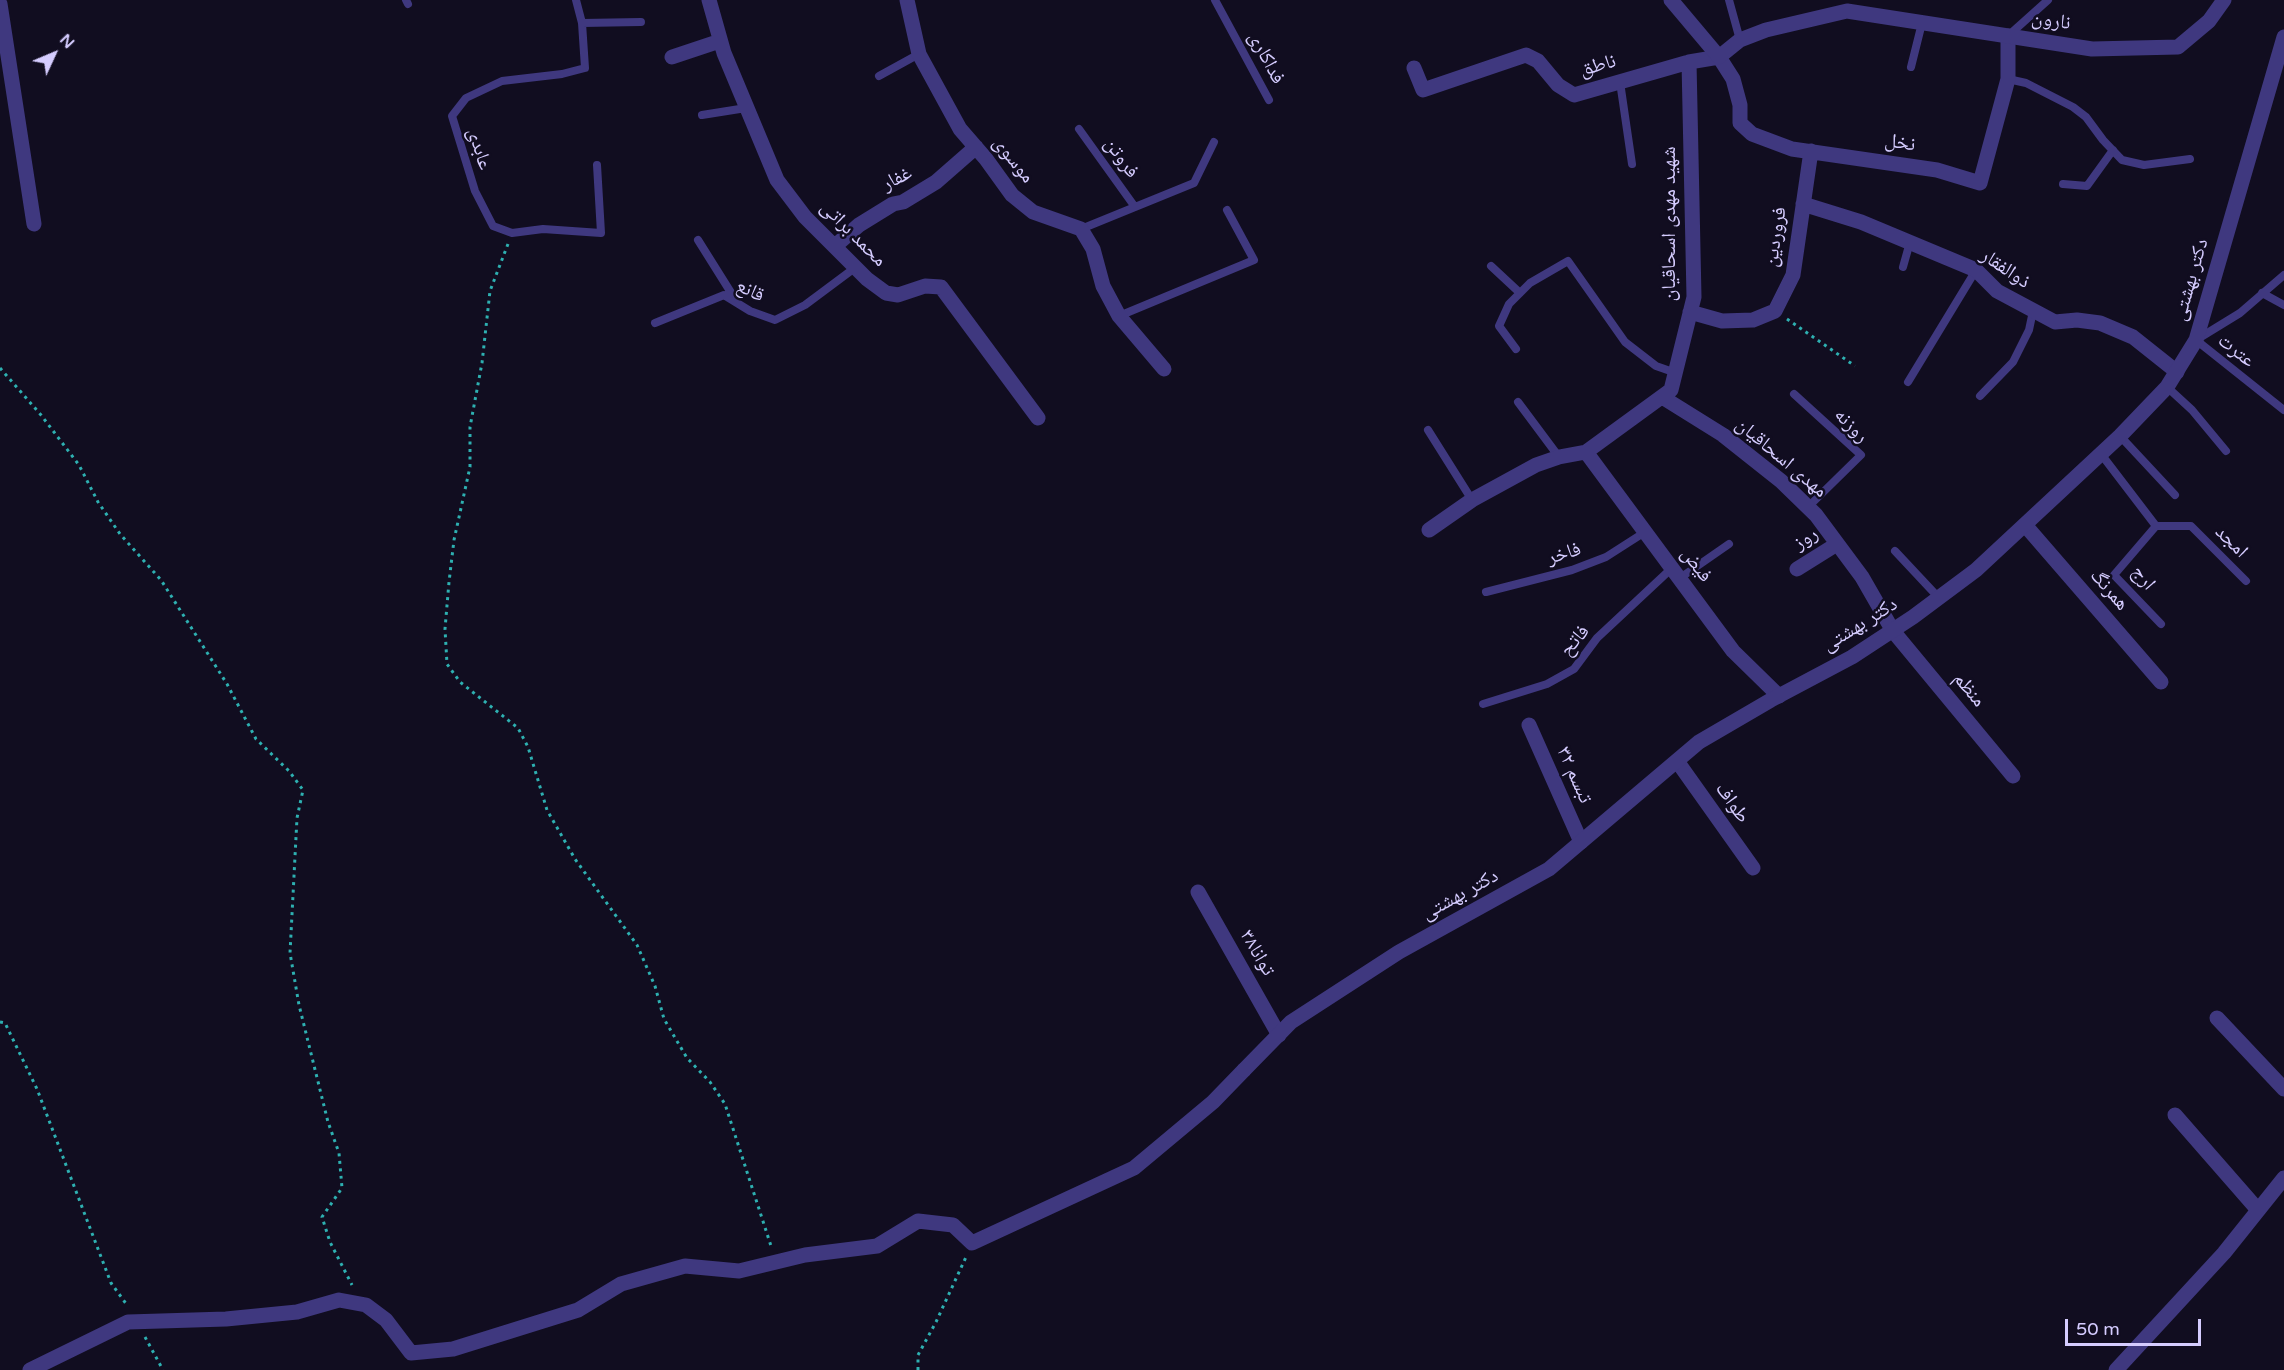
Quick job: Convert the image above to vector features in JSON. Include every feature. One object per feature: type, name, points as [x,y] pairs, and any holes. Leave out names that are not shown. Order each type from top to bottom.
[{"type":"street","name":"محمد براتی","points":[[709,0],[720,41],[777,180],[805,217],[886,293],[898,295],[925,286],[941,287],[1038,418]]},
{"type":"street","name":"موسوی","points":[[907,0],[919,54],[960,129],[1012,195],[1033,212],[1081,229]]},
{"type":"street","name":"نخل","points":[[1671,0],[1719,57],[1733,79],[1740,105],[1740,123],[1752,134],[1792,148],[1937,170],[1980,183],[2008,79],[2008,36]]},
{"type":"street","name":"نارون","points":[[1719,57],[1740,40],[1766,30],[1847,12],[2092,49],[2178,47],[2209,21],[2224,0]]},
{"type":"street","points":[[0,4],[34,224]]},
{"type":"street","name":"دکتر بهشتی","points":[[972,1244],[1134,1168],[1213,1102],[1292,1022],[1399,952],[1549,869],[1699,742],[1852,657],[1893,631],[1976,570],[2025,525],[2120,436],[2168,387],[2196,340],[2284,38]]},
{"type":"street","points":[[672,57],[720,41]]},
{"type":"street","name":"ناطق","points":[[1414,68],[1423,90],[1526,55],[1538,61],[1558,85],[1574,95],[1689,62],[1719,57]]},
{"type":"street","name":"شهید مهدی اسحاقیان","points":[[1429,530],[1472,500],[1536,465],[1559,457],[1586,452],[1671,390],[1694,297],[1689,62]]},
{"type":"street","name":"غفار","points":[[835,246],[859,225],[936,182],[976,147]]},
{"type":"street","name":"فروردین","points":[[1774,310],[1793,275],[1810,151]]},
{"type":"street","name":"ذوالفقار","points":[[1803,204],[1861,222],[1976,270],[1996,291],[2055,322],[2077,320],[2100,322],[2133,337],[2177,372]]},
{"type":"street","points":[[1081,229],[1094,249],[1103,286],[1119,316],[1164,369]]},
{"type":"street","points":[[1690,312],[1722,321],[1753,320],[1774,310]]},
{"type":"street","name":"مهدی اسحاقیان","points":[[1662,397],[1723,435],[1808,507],[1862,577],[1893,631]]},
{"type":"street","name":"فیض","points":[[1586,452],[1733,651],[1779,696]]},
{"type":"street","name":"همرنگ","points":[[2025,525],[2161,682]]},
{"type":"street","name":"روز","points":[[1797,569],[1837,544]]},
{"type":"street","name":"منظم","points":[[1893,631],[2013,776]]},
{"type":"street","name":"تبسم ۳۲","points":[[1529,725],[1581,842]]},
{"type":"street","name":"طواف","points":[[1677,761],[1753,868]]},
{"type":"street","name":"توانا۳۸","points":[[1198,892],[1279,1035]]},
{"type":"street","points":[[2217,1018],[2284,1089]]},
{"type":"street","points":[[2175,1115],[2258,1210]]},
{"type":"street","points":[[2116,1370],[2224,1253],[2284,1178]]},
{"type":"street","points":[[30,1370],[129,1322],[226,1319],[297,1312],[339,1300],[366,1305],[386,1320],[411,1353],[453,1349],[578,1310],[621,1284],[685,1266],[739,1271],[805,1255],[877,1246],[918,1221],[953,1225],[972,1244]]},
{"type":"lane","name":"عابدی","points":[[512,233],[493,226],[475,191],[452,116],[466,98],[502,81],[562,74],[585,68],[582,24],[576,0]]},
{"type":"lane","name":"فداکاری","points":[[1215,0],[1269,100]]},
{"type":"lane","points":[[1729,0],[1740,40]]},
{"type":"lane","points":[[2008,36],[2048,0]]},
{"type":"lane","points":[[582,24],[640,22]]},
{"type":"lane","points":[[1911,67],[1923,23]]},
{"type":"lane","points":[[879,76],[919,54]]},
{"type":"lane","points":[[2008,79],[2026,83],[2073,107],[2086,117],[2122,160],[2144,165],[2190,159]]},
{"type":"lane","points":[[1620,82],[1632,164]]},
{"type":"lane","points":[[702,115],[746,108]]},
{"type":"lane","name":"فروتن","points":[[1080,129],[1135,207]]},
{"type":"lane","points":[[1081,229],[1194,183],[1214,142]]},
{"type":"lane","points":[[2064,184],[2087,186],[2113,150]]},
{"type":"lane","points":[[512,233],[543,229],[601,233],[597,165]]},
{"type":"lane","points":[[1119,316],[1254,260],[1227,210]]},
{"type":"lane","points":[[698,240],[737,303]]},
{"type":"lane","points":[[1903,267],[1910,242]]},
{"type":"lane","points":[[1516,349],[1499,326],[1509,304],[1530,284],[1568,261],[1625,342],[1656,366],[1676,373]]},
{"type":"lane","points":[[1491,266],[1520,293]]},
{"type":"lane","name":"قانع","points":[[655,323],[724,295],[750,311],[775,320],[805,305],[856,267]]},
{"type":"lane","points":[[1908,382],[1976,270]]},
{"type":"lane","points":[[2196,340],[2240,313],[2284,275]]},
{"type":"lane","points":[[2262,293],[2284,304]]},
{"type":"lane","points":[[1980,396],[2013,362],[2029,330],[2033,311]]},
{"type":"lane","name":"عترت","points":[[2196,340],[2284,410]]},
{"type":"lane","points":[[2168,387],[2192,410],[2226,452]]},
{"type":"lane","name":"روزنه","points":[[1794,393],[1861,455],[1808,507]]},
{"type":"lane","points":[[1518,402],[1559,457]]},
{"type":"lane","points":[[1428,430],[1472,500]]},
{"type":"lane","points":[[2120,436],[2175,495]]},
{"type":"lane","points":[[2101,454],[2156,526]]},
{"type":"lane","name":"امجد","points":[[2156,526],[2191,526],[2246,581]]},
{"type":"lane","name":"ارج","points":[[2156,526],[2114,575],[2161,624]]},
{"type":"lane","name":"فاخر","points":[[1486,592],[1572,570],[1606,557],[1645,532]]},
{"type":"lane","name":"فاتح","points":[[1483,704],[1546,684],[1574,669],[1597,638],[1676,573],[1730,544]]},
{"type":"lane","points":[[1894,551],[1939,598]]},
{"type":"path","points":[[512,233],[490,291],[482,363],[470,427],[470,466],[454,540],[449,582],[446,629],[447,664],[460,682],[518,728],[528,747],[547,810],[581,868],[637,945],[655,986],[664,1019],[687,1058],[710,1082],[725,1104],[775,1262]]},
{"type":"path","points":[[1774,310],[1855,366]]},
{"type":"path","points":[[0,368],[41,415],[79,465],[98,502],[120,534],[161,580],[227,684],[256,739],[289,771],[303,790],[297,818],[290,953],[299,1005],[328,1122],[339,1154],[342,1188],[322,1217],[330,1242],[352,1286],[366,1305]]},
{"type":"path","points":[[0,1022],[5,1023],[38,1089],[111,1282],[138,1322],[163,1370]]},
{"type":"path","points":[[918,1370],[918,1355],[941,1312],[972,1244]]}]
